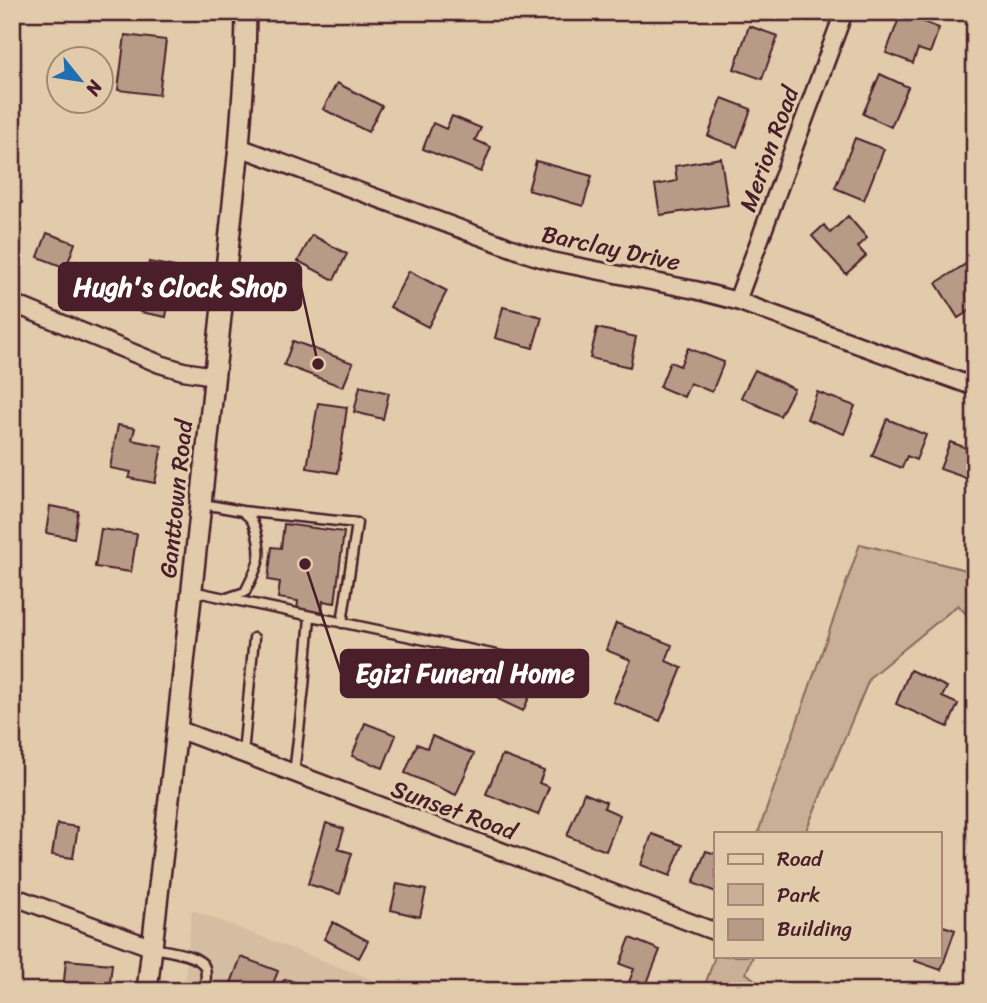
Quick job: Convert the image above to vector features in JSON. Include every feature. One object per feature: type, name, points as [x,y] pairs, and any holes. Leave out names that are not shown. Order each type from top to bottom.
[{"type":"street","name":"Ganttown Road","points":[[147,991],[239,147],[246,12]]},
{"type":"street","name":"Merion Road","points":[[737,301],[844,12]]},
{"type":"street","name":"Barclay Drive","points":[[239,147],[528,254],[737,301],[975,387]]},
{"type":"street","points":[[12,303],[160,365],[214,376]]},
{"type":"street","name":"Sunset Road","points":[[177,729],[714,931]]},
{"type":"street","points":[[12,896],[153,948]]},
{"type":"lane","points":[[200,503],[242,511],[357,523],[342,623]]},
{"type":"lane","points":[[227,598],[245,592],[258,564],[260,547],[252,519],[242,511]]},
{"type":"lane","points":[[192,591],[511,658],[579,676]]},
{"type":"lane","points":[[294,774],[310,617]]},
{"type":"lane","points":[[243,754],[254,638]]},
{"type":"lane","points":[[153,948],[190,956],[204,964],[205,991]]},
{"type":"lane","points":[[287,985],[301,991]]},
{"type":"shaded area","points":[[192,910],[401,991],[184,991]]},
{"type":"green space","points":[[860,544],[975,572],[975,624],[958,605],[870,677],[805,832],[758,832]]},
{"type":"green space","points":[[714,958],[752,958],[746,973],[769,991],[703,991]]},
{"type":"building","points":[[901,13],[939,28],[930,53],[918,49],[913,63],[886,53]]},
{"type":"building","points":[[749,26],[778,36],[762,79],[734,69]]},
{"type":"building","points":[[125,35],[166,40],[159,95],[118,90]]},
{"type":"building","points":[[880,74],[908,87],[891,127],[863,114]]},
{"type":"building","points":[[337,83],[382,106],[368,132],[323,109]]},
{"type":"building","points":[[722,98],[751,109],[737,147],[708,136]]},
{"type":"building","points":[[452,116],[481,128],[475,140],[491,147],[481,172],[423,149],[433,123],[446,129]]},
{"type":"building","points":[[855,138],[884,149],[864,200],[835,188]]},
{"type":"building","points":[[721,158],[728,205],[660,215],[655,185],[677,181],[675,166]]},
{"type":"building","points":[[536,161],[592,176],[583,206],[528,190]]},
{"type":"building","points":[[12,198],[22,202],[12,224]]},
{"type":"building","points":[[848,216],[867,238],[858,247],[866,256],[846,274],[812,236],[824,225],[830,233]]},
{"type":"building","points":[[47,233],[75,243],[66,268],[38,257]]},
{"type":"building","points":[[312,235],[347,254],[334,280],[298,261]]},
{"type":"building","points":[[972,260],[975,265],[975,307],[958,318],[936,283]]},
{"type":"building","points":[[149,262],[175,267],[166,317],[140,312]]},
{"type":"building","points":[[409,271],[447,291],[428,327],[390,307]]},
{"type":"building","points":[[503,307],[542,317],[533,348],[495,338]]},
{"type":"building","points":[[597,328],[636,337],[630,367],[590,358]]},
{"type":"building","points":[[293,341],[353,363],[343,387],[284,365]]},
{"type":"building","points":[[688,348],[724,362],[712,392],[690,383],[684,397],[660,387],[670,362],[680,366]]},
{"type":"building","points":[[755,370],[794,389],[780,416],[741,397]]},
{"type":"building","points":[[360,386],[389,393],[383,419],[354,412]]},
{"type":"building","points":[[817,392],[855,406],[844,434],[807,419]]},
{"type":"building","points":[[318,403],[347,407],[338,473],[307,468]]},
{"type":"building","points":[[887,419],[926,435],[916,460],[907,456],[902,468],[872,456]]},
{"type":"building","points":[[118,425],[135,428],[132,440],[162,446],[155,483],[129,478],[131,472],[110,468]]},
{"type":"building","points":[[950,442],[975,451],[975,481],[940,469]]},
{"type":"building","points":[[50,506],[78,511],[74,538],[46,533]]},
{"type":"building","points":[[284,524],[344,532],[335,603],[323,601],[322,614],[297,611],[298,601],[278,598],[280,582],[268,580],[272,547],[281,548]]},
{"type":"building","points":[[101,529],[137,534],[131,572],[95,567]]},
{"type":"building","points":[[616,623],[672,645],[666,661],[682,668],[660,721],[613,702],[631,660],[606,650]]},
{"type":"building","points":[[513,667],[538,678],[523,711],[498,699]]},
{"type":"building","points":[[910,670],[947,687],[942,697],[958,704],[948,727],[896,704]]},
{"type":"building","points":[[365,723],[396,735],[383,768],[352,756]]},
{"type":"building","points":[[432,736],[474,754],[456,795],[405,773],[417,744],[427,748]]},
{"type":"building","points":[[502,755],[544,771],[539,783],[549,787],[538,815],[486,794]]},
{"type":"building","points":[[584,793],[606,802],[604,808],[620,815],[606,851],[567,836]]},
{"type":"building","points":[[326,823],[344,829],[338,849],[352,853],[340,894],[308,884]]},
{"type":"building","points":[[57,824],[78,827],[73,858],[52,855]]},
{"type":"building","points":[[652,834],[682,845],[670,876],[641,865]]},
{"type":"building","points":[[706,851],[714,853],[714,891],[693,883]]},
{"type":"building","points":[[397,884],[426,890],[420,917],[391,910]]},
{"type":"building","points":[[333,922],[368,941],[359,958],[324,939]]},
{"type":"building","points":[[942,926],[955,930],[941,970],[915,961],[916,958],[942,958]]},
{"type":"building","points":[[630,938],[660,950],[645,988],[629,982],[634,969],[620,964]]},
{"type":"building","points":[[241,957],[278,971],[270,991],[228,991]]},
{"type":"building","points":[[66,960],[112,964],[109,991],[63,991]]},
{"type":"place","name":"Hugh's Clock Shop","points":[[318,364]]},
{"type":"place","name":"Egizi Funeral Home","points":[[305,564]]}]
